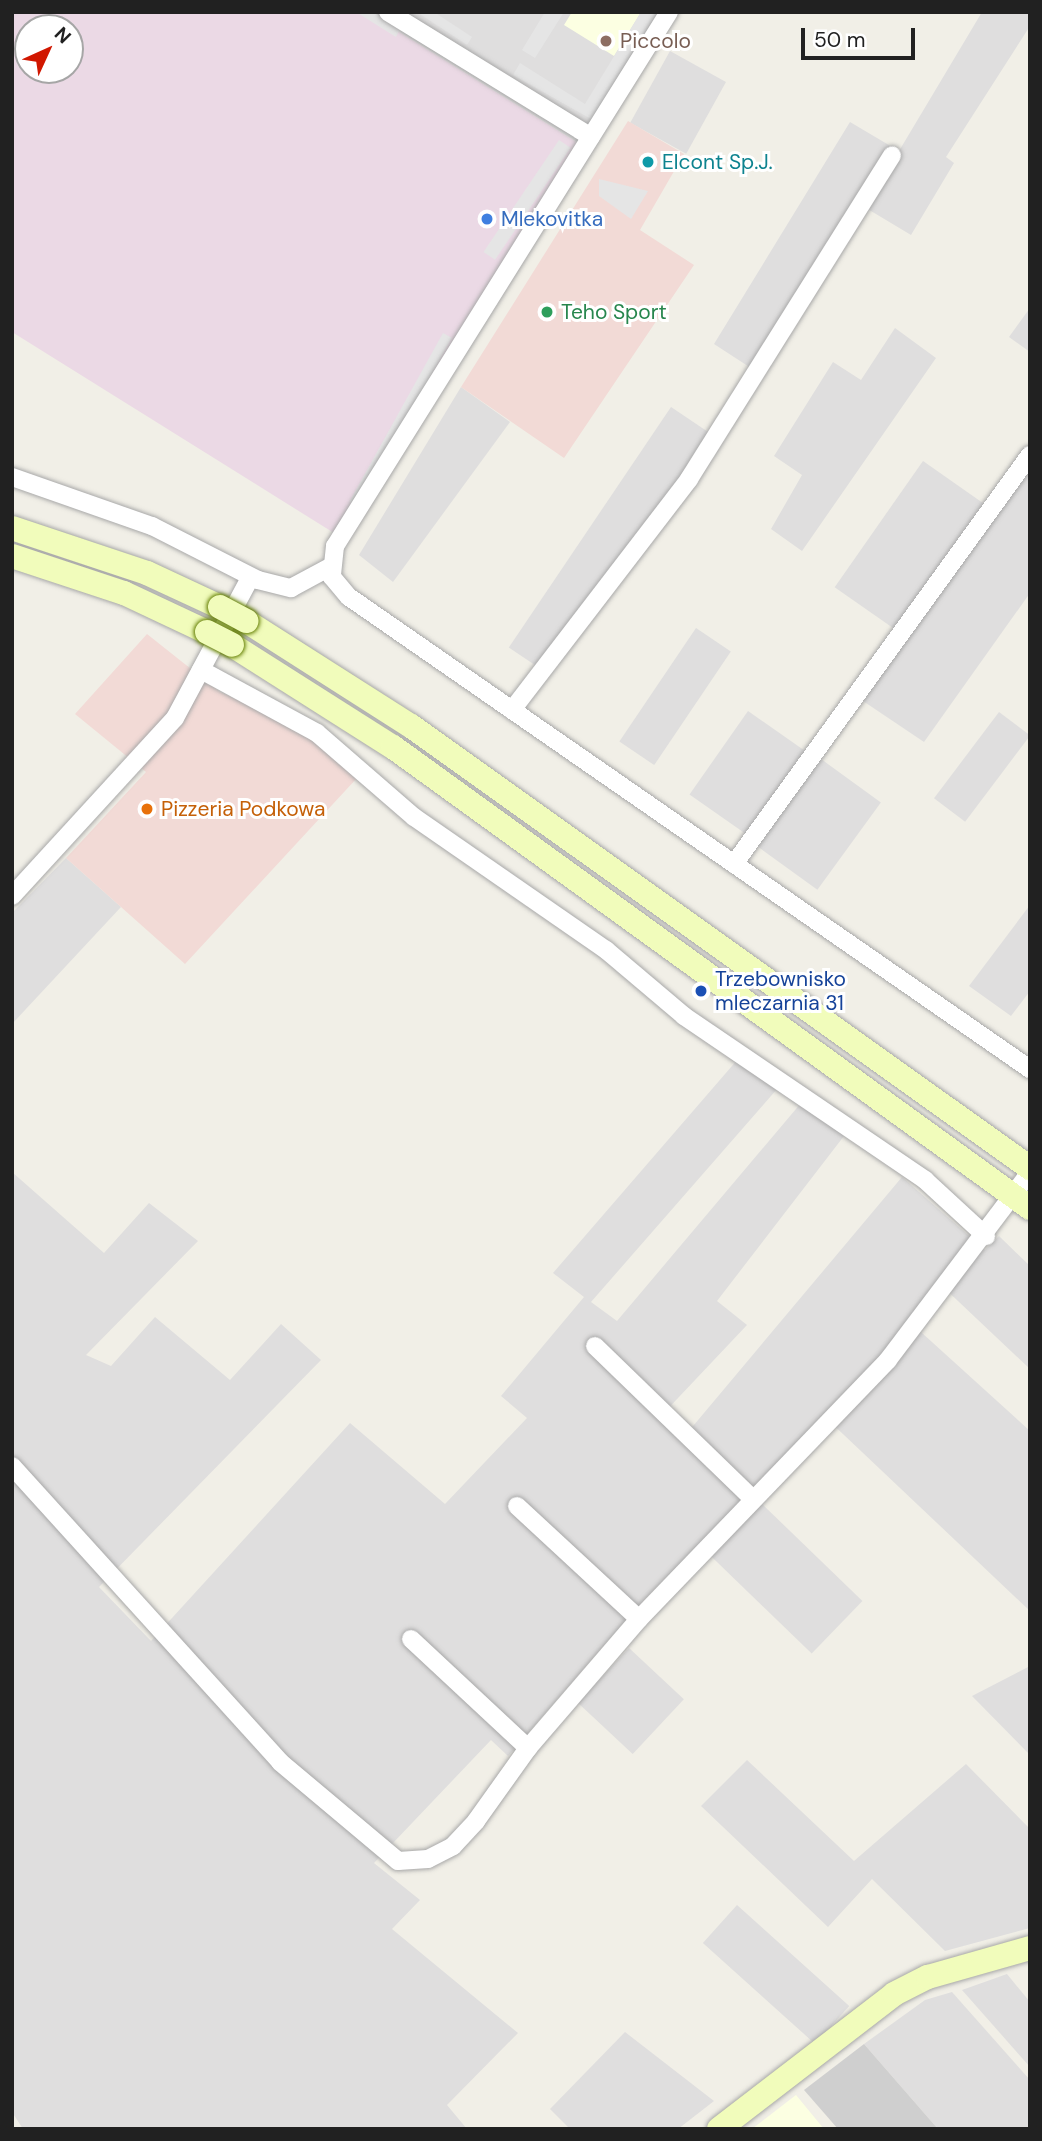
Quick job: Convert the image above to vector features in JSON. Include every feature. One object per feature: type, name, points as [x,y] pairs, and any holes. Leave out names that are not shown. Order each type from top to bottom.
[{"type":"main road","points":[[12,528],[135,568],[246,621],[411,726],[1030,1170]]},
{"type":"main road","points":[[12,556],[124,593],[207,632],[393,747],[1021,1202]]},
{"type":"main road","points":[[719,2129],[894,1994],[928,1977],[1030,1948]]},
{"type":"street","points":[[388,12],[592,137]]},
{"type":"street","points":[[669,12],[335,546],[330,567],[349,597],[1030,1069]]},
{"type":"street","points":[[512,710],[689,479],[892,155]]},
{"type":"street","points":[[734,864],[1030,455]]},
{"type":"street","points":[[12,477],[152,526],[250,578],[290,588],[330,567]]},
{"type":"street","points":[[12,896],[153,746],[201,670],[250,578]]},
{"type":"street","points":[[201,670],[317,733],[414,817],[606,950],[684,1016],[925,1180],[986,1236]]},
{"type":"street","points":[[12,1466],[270,1752],[398,1861],[428,1859],[453,1846],[528,1748],[639,1619],[887,1360],[986,1236],[1021,1202],[1030,1170]]},
{"type":"street","points":[[595,1346],[753,1499]]},
{"type":"street","points":[[517,1506],[639,1619]]},
{"type":"street","points":[[411,1639],[528,1748]]},
{"type":"shaded area","points":[[12,12],[367,12],[578,143],[334,533],[12,332]]},
{"type":"shaded area","points":[[356,12],[373,12],[400,29],[396,37]]},
{"type":"shaded area","points":[[367,12],[659,12],[578,143]]},
{"type":"shaded area","points":[[417,12],[434,12],[472,37],[467,45]]},
{"type":"shaded area","points":[[545,12],[564,12],[535,58],[522,50]]},
{"type":"shaded area","name":"Piccolo","points":[[572,12],[641,12],[614,56],[564,25]]},
{"type":"shaded area","points":[[641,12],[657,12],[591,119],[513,75],[520,63],[585,104]]},
{"type":"shaded area","points":[[982,12],[1030,12],[1030,26],[946,157],[954,163],[911,235],[856,202],[754,370],[714,344],[850,122],[899,151]]},
{"type":"shaded area","points":[[670,51],[726,82],[686,154],[630,123]]},
{"type":"shaded area","points":[[628,121],[684,154],[640,230],[694,265],[564,458],[461,387]]},
{"type":"shaded area","points":[[559,140],[571,148],[495,260],[484,252]]},
{"type":"shaded area","points":[[599,179],[648,191],[631,219],[599,196]]},
{"type":"shaded area","points":[[1030,308],[1030,352],[1009,337]]},
{"type":"shaded area","points":[[895,328],[936,358],[802,551],[771,529],[802,475],[774,456],[833,362],[861,380]]},
{"type":"shaded area","points":[[443,333],[452,338],[358,507],[349,502]]},
{"type":"shaded area","points":[[461,387],[510,422],[393,582],[359,555]]},
{"type":"shaded area","points":[[671,407],[711,434],[549,674],[509,647]]},
{"type":"shaded area","points":[[923,461],[986,505],[898,631],[835,587]]},
{"type":"shaded area","points":[[1030,466],[1030,593],[924,742],[863,701]]},
{"type":"shaded area","points":[[696,628],[731,651],[654,765],[619,742]]},
{"type":"shaded area","points":[[147,634],[220,692],[281,718],[316,741],[357,778],[185,964],[66,858],[146,772],[75,714]]},
{"type":"shaded area","points":[[748,711],[809,754],[751,838],[689,795]]},
{"type":"shaded area","points":[[999,712],[1030,736],[965,822],[934,798]]},
{"type":"shaded area","points":[[821,759],[881,802],[817,890],[758,846]]},
{"type":"shaded area","points":[[66,858],[121,907],[12,1024],[12,913]]},
{"type":"shaded area","points":[[1030,905],[1030,991],[1011,1016],[969,986]]},
{"type":"shaded area","points":[[738,1059],[778,1088],[591,1302],[617,1321],[801,1103],[844,1136],[717,1301],[747,1325],[661,1416],[683,1438],[902,1177],[985,1250],[999,1236],[1030,1266],[1030,1369],[940,1284],[911,1323],[1030,1431],[1030,1611],[825,1417],[640,1604],[508,1756],[491,1740],[374,1863],[420,1900],[392,1929],[518,2033],[447,2105],[467,2129],[23,2129],[12,2112],[12,1172],[104,1253],[149,1203],[198,1241],[86,1355],[111,1366],[155,1317],[230,1380],[281,1324],[321,1360],[99,1587],[151,1641],[350,1423],[445,1504],[527,1418],[501,1396],[584,1297],[553,1273]]},
{"type":"shaded area","points":[[761,1503],[862,1601],[812,1653],[710,1556]]},
{"type":"shaded area","points":[[629,1648],[684,1699],[633,1754],[578,1703]]},
{"type":"shaded area","points":[[1030,1666],[1030,1755],[972,1696]]},
{"type":"shaded area","points":[[747,1760],[854,1861],[966,1764],[1030,1829],[1030,1928],[945,1951],[872,1879],[828,1927],[701,1806]]},
{"type":"shaded area","points":[[737,1905],[849,2006],[815,2044],[703,1943]]},
{"type":"shaded area","points":[[1007,1974],[1030,2002],[1030,2067],[962,1990]]},
{"type":"shaded area","points":[[952,1992],[1030,2080],[1030,2129],[938,2129],[864,2044],[925,2000]]},
{"type":"shaded area","points":[[625,2032],[714,2101],[678,2129],[570,2129],[550,2109]]},
{"type":"shaded area","points":[[864,2044],[938,2129],[838,2129],[804,2090]]},
{"type":"shaded area","points":[[796,2095],[824,2129],[752,2129]]},
{"type":"place","name":"Piccolo","points":[[606,41]]},
{"type":"place","name":"Elcont Sp.J.","points":[[648,162]]},
{"type":"place","name":"Mlekovitka","points":[[487,219]]},
{"type":"place","name":"Teho Sport","points":[[547,312]]},
{"type":"place","name":"Pizzeria Podkowa","points":[[147,809]]},
{"type":"place","name":"Trzebownisko mleczarnia 31","points":[[701,991]]}]
